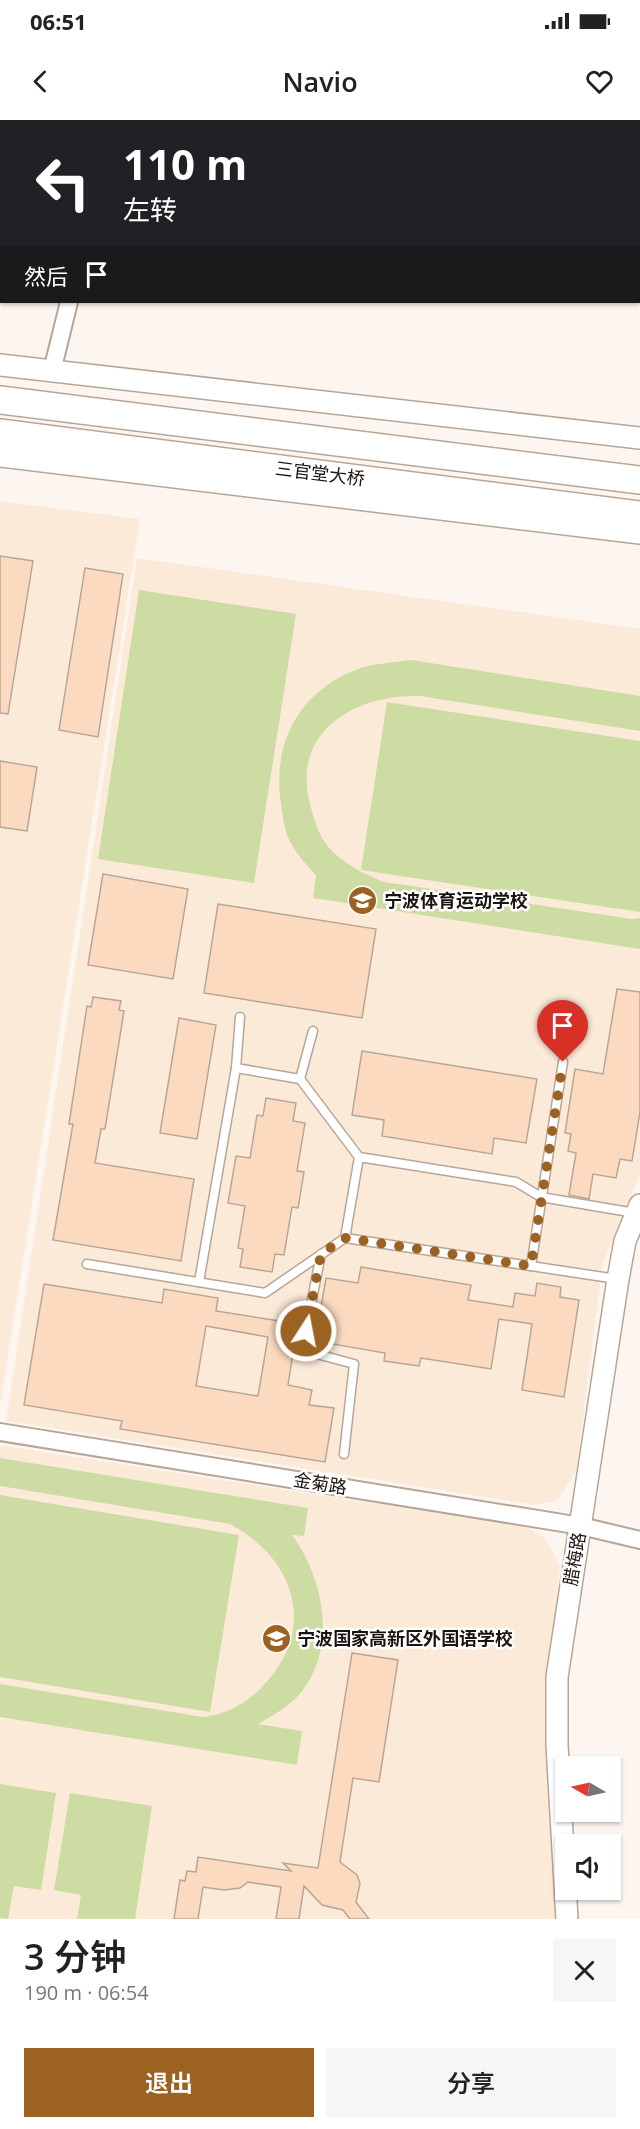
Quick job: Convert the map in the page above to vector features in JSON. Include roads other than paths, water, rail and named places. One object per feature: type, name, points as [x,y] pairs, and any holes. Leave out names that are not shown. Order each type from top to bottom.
[{"type":"main road","name":"三官堂大桥","points":[[0,400],[640,480]]},
{"type":"main road","name":"三官堂大桥","points":[[0,433],[640,514]]},
{"type":"street","points":[[52,371],[69,303]]},
{"type":"street","points":[[0,365],[640,438]]},
{"type":"street","points":[[0,456],[640,533]]},
{"type":"street","name":"腊梅路","points":[[567,1919],[557,1745],[557,1677],[618,1279],[626,1241],[638,1209]]},
{"type":"street","name":"金菊路","points":[[0,1432],[580,1526],[640,1540]]},
{"type":"lane","points":[[200,1282],[236,1068],[240,1017]]},
{"type":"lane","points":[[300,1080],[313,1031]]},
{"type":"lane","points":[[531,1266],[563,1062]]},
{"type":"lane","points":[[236,1068],[300,1080],[359,1157],[516,1182],[542,1197],[638,1209]]},
{"type":"lane","points":[[345,1238],[359,1157]]},
{"type":"lane","points":[[87,1264],[265,1293],[345,1238],[618,1279]]},
{"type":"lane","points":[[321,1254],[302,1350],[354,1364],[344,1454]]},
{"type":"place","name":"宁波体育运动学校","points":[[363,901]]},
{"type":"place","name":"宁波国家高新区外国语学校","points":[[276,1639]]}]
